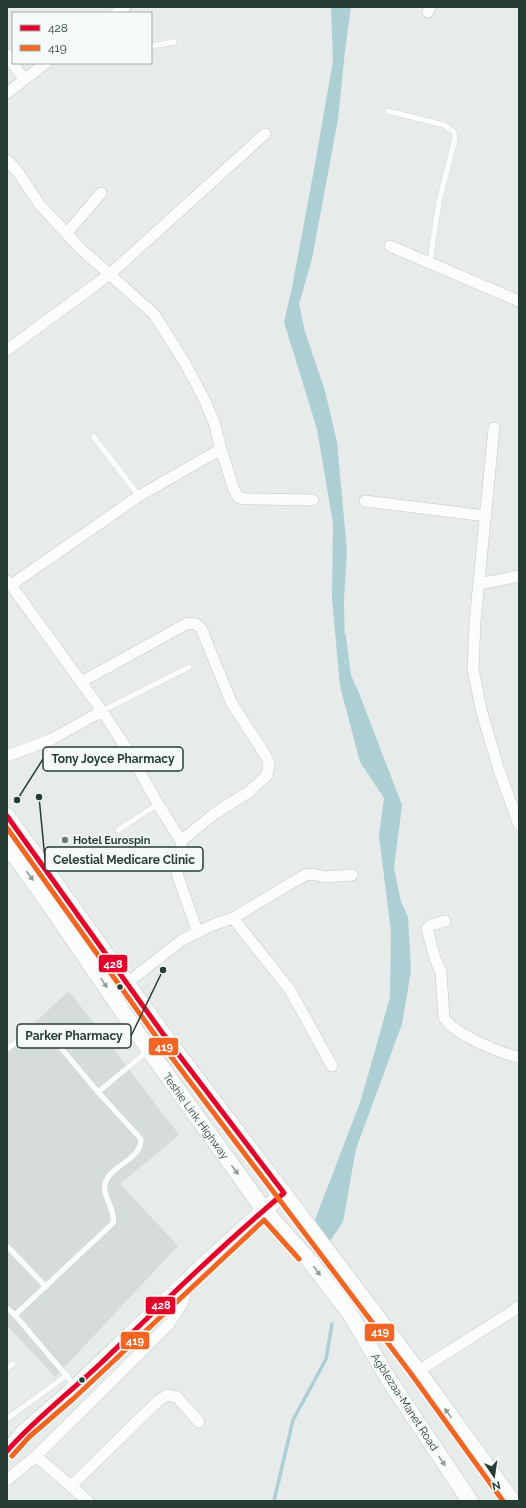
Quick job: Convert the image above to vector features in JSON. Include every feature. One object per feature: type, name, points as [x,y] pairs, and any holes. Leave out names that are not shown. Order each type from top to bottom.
[{"type":"main road","name":"Teshie Link Highway","points":[[7,816],[166,1038],[284,1193]]},
{"type":"main road","name":"Teshie Link Highway","points":[[7,845],[149,1050],[264,1210]]},
{"type":"main road","points":[[7,1451],[72,1381],[135,1330],[284,1193],[418,1371],[512,1501]]},
{"type":"main road","name":"Agblezaa-Manet Road","points":[[264,1210],[309,1260],[349,1312],[389,1380],[470,1501]]},
{"type":"street","points":[[13,64],[24,79]]},
{"type":"street","points":[[7,93],[45,64]]},
{"type":"street","points":[[7,350],[110,274],[266,134]]},
{"type":"street","points":[[7,160],[18,172],[40,205],[81,249],[154,314],[185,363],[204,399],[214,422],[234,490],[239,498],[313,500]]},
{"type":"street","points":[[67,233],[101,193]]},
{"type":"street","points":[[390,246],[519,300]]},
{"type":"street","points":[[494,428],[475,622],[473,668],[482,713],[499,770],[519,825]]},
{"type":"street","points":[[198,933],[177,874],[183,857],[181,841],[102,711],[9,583],[138,496],[221,448]]},
{"type":"street","points":[[364,501],[486,516]]},
{"type":"street","points":[[479,584],[519,576]]},
{"type":"street","points":[[81,682],[188,623],[196,624],[201,628],[231,702],[269,763],[267,775],[250,791],[214,814],[181,841]]},
{"type":"street","points":[[7,756],[52,739],[102,711]]},
{"type":"street","points":[[126,983],[182,940],[212,925],[233,918],[305,875],[312,874],[326,877],[352,875]]},
{"type":"street","points":[[233,918],[290,990],[332,1066]]},
{"type":"street","points":[[446,920],[431,925],[427,929],[435,958],[441,972],[444,1017],[446,1021],[454,1029],[471,1038],[509,1055],[519,1057]]},
{"type":"street","points":[[7,1480],[36,1456],[169,1324],[183,1302],[189,1279]]},
{"type":"street","points":[[418,1371],[518,1311]]},
{"type":"street","points":[[135,1330],[139,1346],[139,1355]]},
{"type":"street","points":[[71,1486],[158,1401],[167,1395],[177,1397],[199,1422]]},
{"type":"street","points":[[36,1456],[88,1501]]},
{"type":"lane","points":[[152,46],[174,42]]},
{"type":"lane","points":[[388,111],[444,125],[454,132],[455,139],[439,201],[430,262]]},
{"type":"lane","points":[[94,436],[138,496]]},
{"type":"lane","points":[[102,711],[189,667]]},
{"type":"lane","points":[[118,830],[158,804]]},
{"type":"lane","points":[[44,868],[76,850]]},
{"type":"lane","points":[[7,1049],[30,1032],[45,1028],[98,1092],[141,1139],[141,1146],[138,1151],[109,1176],[106,1181],[105,1187],[114,1218],[113,1223],[15,1315]]},
{"type":"lane","points":[[98,1092],[166,1038]]},
{"type":"lane","points":[[8,1247],[46,1287]]},
{"type":"lane","points":[[7,1308],[15,1315],[72,1381],[7,1419]]},
{"type":"lane","points":[[7,1368],[13,1364]]},
{"type":"shaded area","points":[[69,991],[179,1135],[120,1184],[178,1246],[55,1377],[7,1325],[7,1048]]},
{"type":"water","points":[[331,7],[351,7],[338,119],[312,259],[299,304],[305,332],[325,391],[337,442],[347,551],[344,599],[345,662],[359,693],[402,805],[394,868],[401,902],[408,917],[411,971],[402,1024],[356,1149],[343,1222],[330,1241],[315,1220],[361,1100],[390,997],[391,932],[379,836],[384,798],[360,762],[340,686],[332,599],[333,523],[317,429],[284,322],[292,288],[333,61]]},
{"type":"waterway","points":[[344,635],[349,674]]},
{"type":"waterway","points":[[274,1501],[293,1420],[326,1359],[332,1324]]},
{"type":"transit line","name":"428","points":[[7,816],[166,1038],[284,1193],[213,1256],[100,1364],[52,1406],[7,1451]]},
{"type":"transit line","name":"419","points":[[7,828],[160,1042],[412,1375],[503,1501]]},
{"type":"transit line","name":"419","points":[[12,1456],[29,1437],[73,1399],[264,1220],[299,1259]]},
{"type":"place","name":"Celestial Medicare Clinic","points":[[39,797]]},
{"type":"place","name":"Tony Joyce Pharmacy","points":[[17,800]]},
{"type":"place","name":"Hotel Eurospin","points":[[65,840]]},
{"type":"place","name":"Parker Pharmacy","points":[[163,970]]}]
